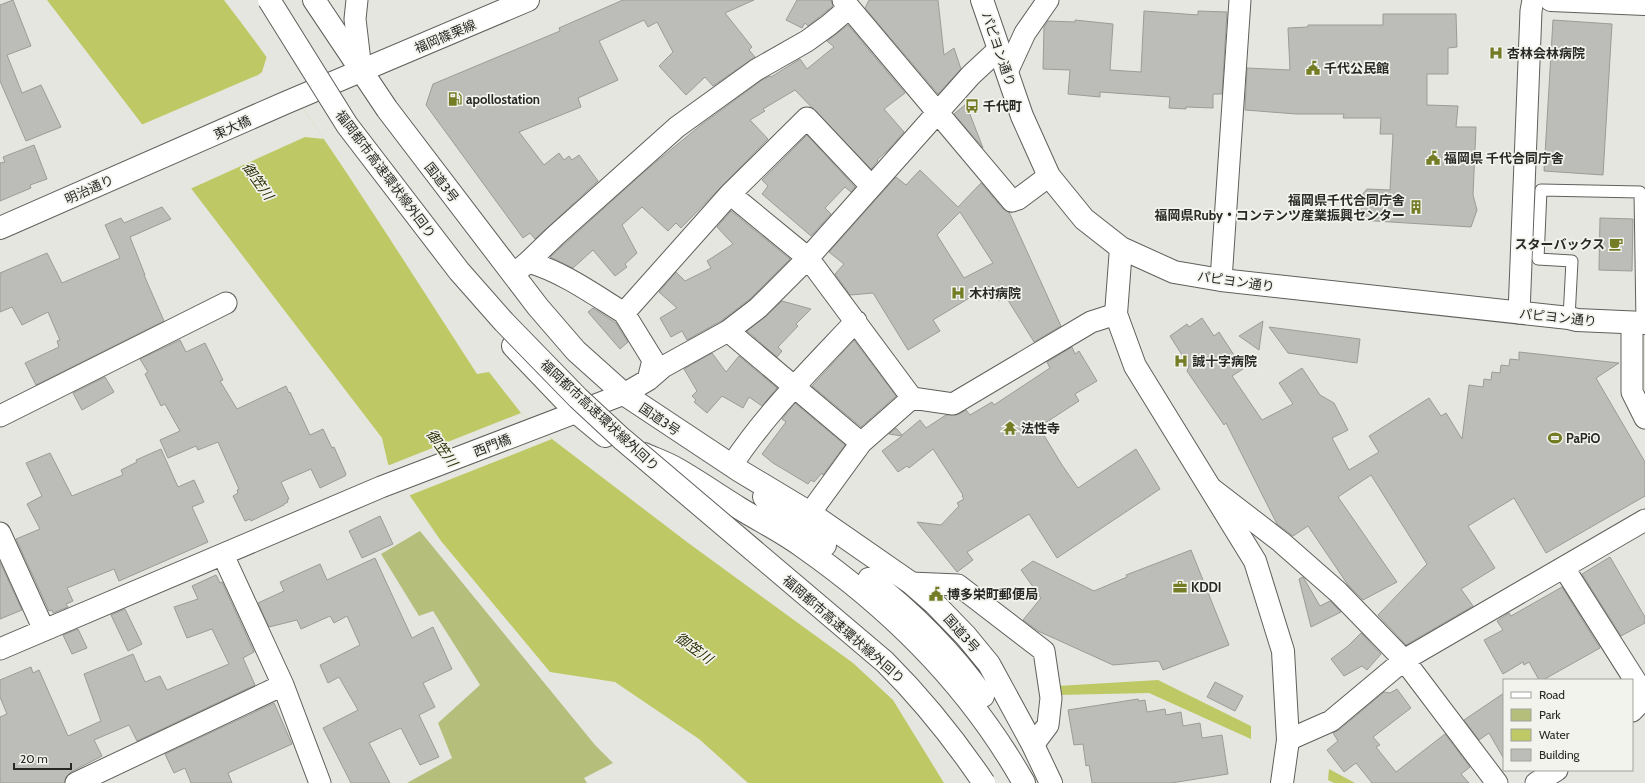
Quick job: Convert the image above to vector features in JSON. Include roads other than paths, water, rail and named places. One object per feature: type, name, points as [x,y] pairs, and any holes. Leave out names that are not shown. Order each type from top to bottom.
[{"type":"main road","points":[[265,0],[359,133],[426,239],[504,336],[576,412],[607,438],[859,629],[938,712],[984,772],[990,783]]},
{"type":"main road","points":[[265,0],[276,21],[345,128],[456,273],[502,324],[574,400],[621,442],[888,669],[907,688],[934,722],[976,783]]},
{"type":"main road","name":"福岡都市高速環状線外回り","points":[[269,0],[347,125],[459,271],[504,322],[578,398],[621,438],[885,662],[913,690],[966,757],[984,783]]},
{"type":"main road","name":"国道3号","points":[[314,0],[387,110],[521,268],[538,307],[576,351],[624,394],[736,468],[810,513],[911,583],[935,604],[966,636],[989,664],[1033,745],[1051,783]]},
{"type":"main road","name":"福岡篠栗線","points":[[361,70],[528,0]]},
{"type":"main road","name":"パピヨン通り","points":[[982,0],[1022,116],[1049,176],[1084,219],[1121,248],[1174,272],[1221,280],[1577,320],[1640,323]]},
{"type":"main road","points":[[1551,0],[1645,4]]},
{"type":"main road","points":[[326,86],[361,70]]},
{"type":"main road","name":"東大橋","points":[[179,150],[326,86]]},
{"type":"main road","name":"明治通り","points":[[0,228],[179,150]]},
{"type":"main road","points":[[1121,248],[1116,314],[1135,366],[1255,562],[1283,651],[1288,740],[1282,783]]},
{"type":"main road","points":[[607,438],[676,469],[802,546],[848,579],[883,609],[937,662],[965,694],[988,725],[1024,783]]},
{"type":"main road","points":[[736,468],[775,509],[897,601],[966,671],[1006,730],[1032,783]]},
{"type":"street","points":[[357,0],[355,19],[361,70]]},
{"type":"street","points":[[1007,72],[1025,33],[1048,0]]},
{"type":"street","points":[[1221,280],[1240,0]]},
{"type":"street","points":[[1519,313],[1531,11],[1534,0]]},
{"type":"street","points":[[521,268],[677,127],[756,70],[807,41],[829,25],[846,4],[937,114],[1012,201],[1018,199],[1049,176]]},
{"type":"street","name":"西門橋","points":[[0,649],[381,487],[624,394],[648,380],[663,367],[728,331],[758,308],[808,258],[971,75],[1000,49]]},
{"type":"street","points":[[624,313],[730,194],[807,118],[871,186]]},
{"type":"street","points":[[730,194],[808,258],[912,398],[953,404],[1091,322],[1116,314]]},
{"type":"street","points":[[521,268],[573,281],[624,313],[653,360],[648,380]]},
{"type":"street","points":[[0,416],[226,303]]},
{"type":"street","points":[[736,468],[742,449],[793,388],[856,321]]},
{"type":"street","points":[[1640,323],[1632,392],[1645,418]]},
{"type":"street","points":[[728,331],[793,388],[861,443]]},
{"type":"street","points":[[810,513],[861,443],[912,398]]},
{"type":"street","points":[[1208,486],[1281,542],[1338,592],[1404,660],[1497,783]]},
{"type":"street","points":[[1288,740],[1331,721],[1404,660],[1645,520]]},
{"type":"street","points":[[0,533],[44,630]]},
{"type":"street","points":[[223,555],[283,685],[320,783]]},
{"type":"street","points":[[1564,568],[1645,697],[1633,709]]},
{"type":"street","points":[[911,583],[958,585],[1044,651],[1051,698],[1048,725],[1033,745]]},
{"type":"street","points":[[76,783],[283,685]]},
{"type":"street","points":[[1536,783],[1554,771]]},
{"type":"lane","points":[[1569,318],[1572,261],[1538,259],[1541,190],[1640,192],[1640,323]]},
{"type":"water","name":"御笠川","points":[[47,0],[224,0],[258,45],[323,137],[477,374],[489,372],[521,413],[552,439],[687,542],[853,663],[893,700],[944,783],[748,783],[699,739],[615,682],[550,672],[441,541],[388,464],[382,438]]},
{"type":"water","points":[[1158,680],[1251,726],[1251,739],[1149,693],[1058,695],[1057,686]]},
{"type":"water","points":[[1329,769],[1355,783],[1334,783],[1328,780]]},
{"type":"place","name":"杏林会林病院","points":[[1496,53]]},
{"type":"place","name":"千代公民館","points":[[1313,68]]},
{"type":"place","name":"apollostation","points":[[455,99]]},
{"type":"place","name":"千代町","points":[[972,106]]},
{"type":"place","name":"福岡県 千代合同庁舎","points":[[1433,158]]},
{"type":"place","name":"福岡県千代合同庁舎 福岡県Ruby・コンテンツ産業振興センター","points":[[1416,207]]},
{"type":"place","name":"スターバックス","points":[[1616,244]]},
{"type":"place","name":"木村病院","points":[[958,293]]},
{"type":"place","name":"誠十字病院","points":[[1181,361]]},
{"type":"place","name":"法性寺","points":[[1010,428]]},
{"type":"place","name":"PaPiO","points":[[1555,438]]},
{"type":"place","name":"KDDI","points":[[1180,587]]},
{"type":"place","name":"博多栄町郵便局","points":[[936,594]]}]
